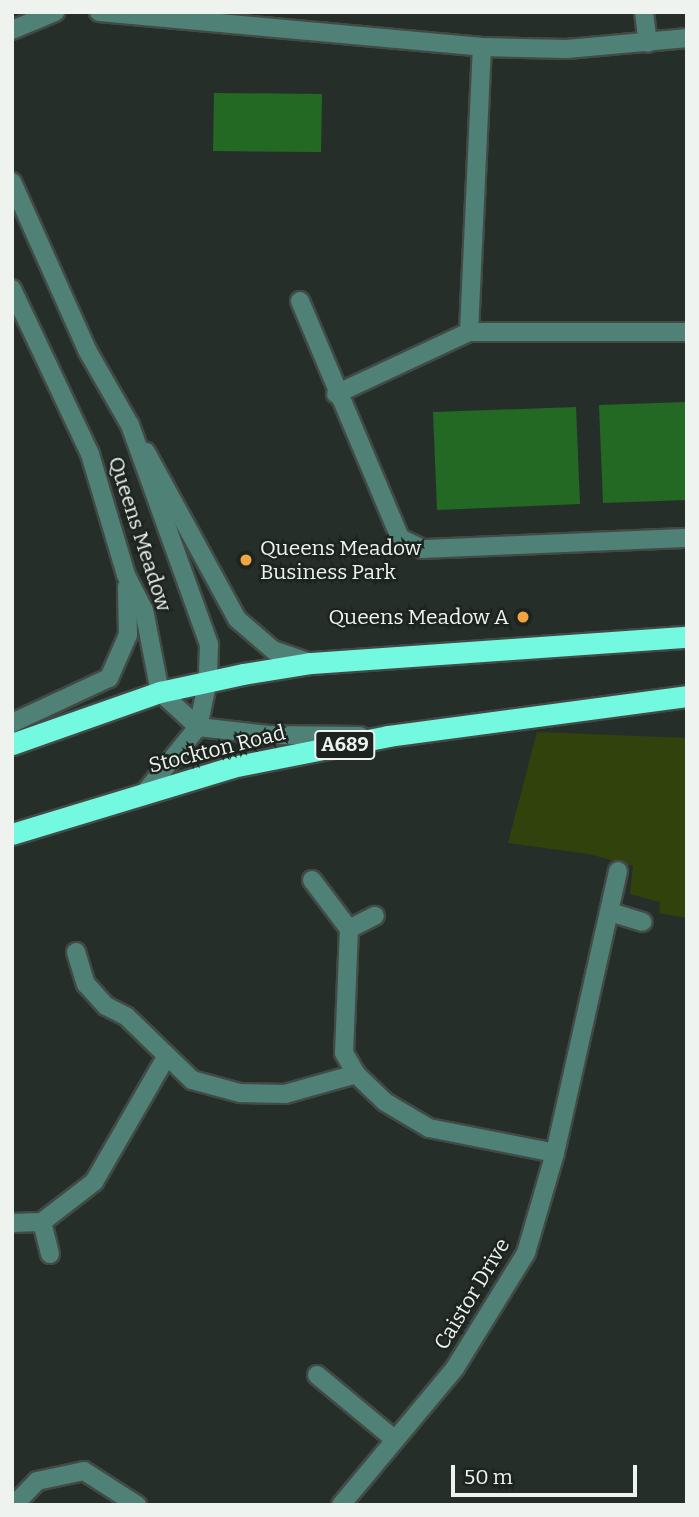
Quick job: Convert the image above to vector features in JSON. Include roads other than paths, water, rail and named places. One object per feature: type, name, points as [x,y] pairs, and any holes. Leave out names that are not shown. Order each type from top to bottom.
[{"type":"highway","points":[[12,744],[160,692],[208,680],[311,663],[687,637]]},
{"type":"highway","name":"Stockton Road","points":[[12,834],[146,791],[388,736],[687,696]]},
{"type":"street","points":[[12,30],[55,12]]},
{"type":"street","points":[[99,12],[231,20],[481,47],[648,43],[687,38]]},
{"type":"street","points":[[644,12],[648,43]]},
{"type":"street","points":[[469,332],[481,47]]},
{"type":"street","name":"Queens Meadow","points":[[12,182],[87,350],[237,619],[272,650],[311,663]]},
{"type":"street","name":"Queens Meadow","points":[[12,289],[90,454],[126,575],[144,610],[160,692]]},
{"type":"street","points":[[300,301],[336,394],[400,538],[423,549],[687,538]]},
{"type":"street","points":[[336,394],[469,332],[687,332]]},
{"type":"street","name":"Queens Meadow","points":[[130,425],[161,524],[200,611],[209,645],[208,680],[198,727]]},
{"type":"street","points":[[12,723],[115,671],[128,635],[126,575]]},
{"type":"street","points":[[160,692],[198,727],[269,735],[388,736]]},
{"type":"street","points":[[146,791],[198,727]]},
{"type":"street","name":"Caistor Drive","points":[[341,1505],[455,1368],[526,1253],[555,1153],[618,872]]},
{"type":"street","points":[[312,880],[349,929],[344,1053],[356,1074],[384,1102],[429,1128],[555,1153]]},
{"type":"street","points":[[610,912],[642,922]]},
{"type":"street","points":[[349,929],[375,916]]},
{"type":"street","points":[[76,952],[86,984],[106,1006],[126,1016],[165,1059],[192,1080],[240,1093],[285,1094],[356,1074]]},
{"type":"street","points":[[12,1223],[42,1222],[94,1182],[165,1059]]},
{"type":"street","points":[[42,1222],[50,1254]]},
{"type":"street","points":[[317,1375],[394,1439]]},
{"type":"street","points":[[14,1505],[37,1481],[84,1471],[137,1505]]},
{"type":"place","name":"Queens Meadow Business Park","points":[[246,560]]},
{"type":"place","name":"Queens Meadow A","points":[[523,617]]}]
